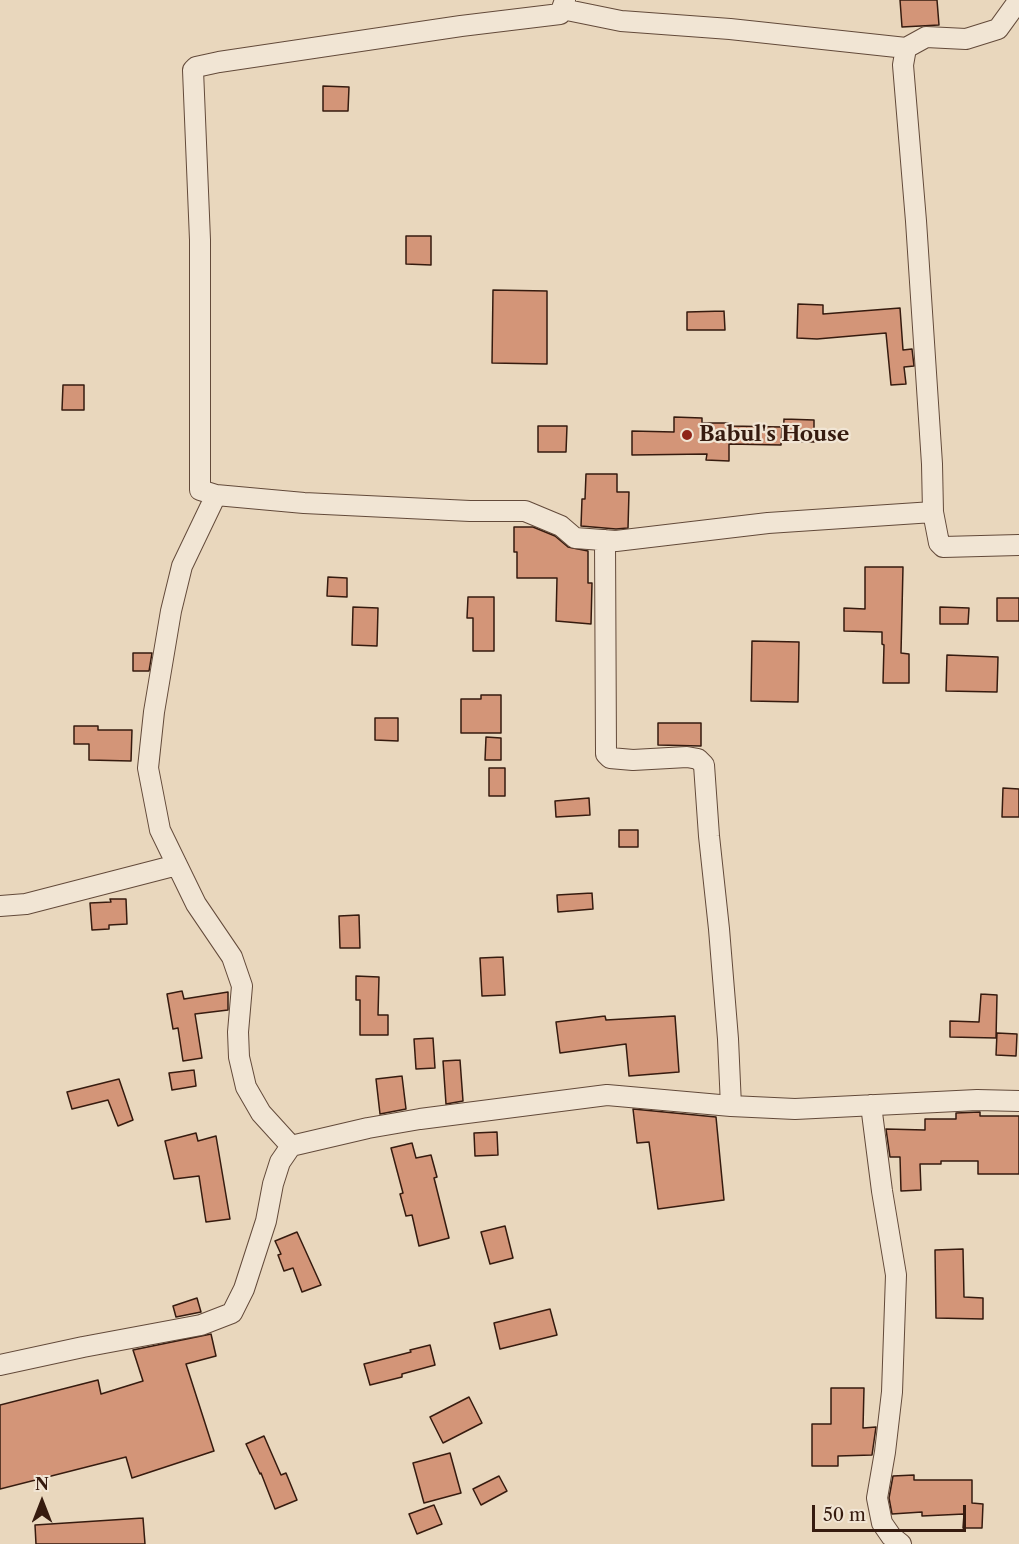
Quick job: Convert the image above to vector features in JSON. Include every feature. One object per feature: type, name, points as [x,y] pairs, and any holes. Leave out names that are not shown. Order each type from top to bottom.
[{"type":"street","points":[[933,512],[768,523],[616,541],[575,538],[561,526],[525,511],[470,511],[304,503],[216,495],[200,490],[200,240],[194,70],[196,67],[219,62],[450,27],[560,14],[563,4],[621,21],[730,29],[906,48],[926,37],[966,39],[998,29],[1019,0]]},
{"type":"street","points":[[906,48],[903,82],[916,221],[933,512],[939,543],[943,547],[1019,545]]},
{"type":"street","points":[[216,495],[182,566],[171,611],[154,712],[148,768],[160,830],[196,904],[232,957],[242,986],[238,1032],[239,1058],[246,1087],[261,1113],[291,1146]]},
{"type":"street","points":[[605,540],[606,754],[610,758],[633,760],[687,757],[698,759],[704,765],[727,1028],[731,1106]]},
{"type":"street","points":[[0,906],[37,901],[177,865]]},
{"type":"street","points":[[0,1365],[201,1325],[232,1313],[244,1288],[266,1221],[280,1162],[291,1146],[368,1128],[420,1119],[607,1095],[795,1109],[977,1100],[1019,1101]]},
{"type":"street","points":[[871,1105],[896,1275],[892,1392],[877,1498],[882,1523],[891,1536],[901,1544]]},
{"type":"building","points":[[900,0],[937,0],[939,25],[902,27]]},
{"type":"building","points":[[323,86],[349,87],[348,111],[323,111]]},
{"type":"building","points":[[406,236],[431,236],[431,265],[406,264]]},
{"type":"building","points":[[493,290],[547,291],[547,364],[492,363]]},
{"type":"building","points":[[798,304],[823,305],[823,314],[900,308],[903,350],[912,349],[914,366],[904,367],[906,384],[891,385],[886,333],[817,339],[797,338]]},
{"type":"building","points":[[724,311],[725,330],[687,330],[687,312]]},
{"type":"building","points":[[63,385],[84,385],[84,410],[62,410]]},
{"type":"building","points":[[674,417],[702,418],[702,423],[730,423],[730,426],[782,427],[781,445],[729,444],[729,461],[706,460],[707,454],[632,455],[632,431],[674,432]]},
{"type":"building","points":[[784,419],[814,420],[814,442],[783,441]]},
{"type":"building","points":[[538,426],[567,426],[566,452],[538,452]]},
{"type":"building","points":[[586,474],[617,474],[617,492],[629,492],[628,528],[581,526]]},
{"type":"building","points":[[514,527],[533,527],[555,536],[568,547],[588,551],[588,583],[592,583],[591,624],[556,621],[557,578],[517,578]]},
{"type":"building","points":[[865,567],[903,567],[901,653],[909,654],[909,683],[883,683],[882,632],[844,631],[844,608],[865,609]]},
{"type":"building","points":[[328,577],[347,578],[347,597],[327,596]]},
{"type":"building","points":[[468,597],[494,597],[494,651],[473,651],[473,618],[467,618]]},
{"type":"building","points":[[997,598],[1019,598],[1019,621],[997,621]]},
{"type":"building","points":[[353,607],[378,608],[377,646],[352,645]]},
{"type":"building","points":[[940,607],[969,608],[968,624],[940,624]]},
{"type":"building","points":[[752,641],[799,642],[798,702],[751,701]]},
{"type":"building","points":[[133,653],[152,653],[149,671],[133,671]]},
{"type":"building","points":[[947,655],[998,657],[997,692],[946,691]]},
{"type":"building","points":[[481,695],[501,695],[501,733],[461,733],[461,699],[481,699]]},
{"type":"building","points":[[375,718],[398,718],[398,741],[375,740]]},
{"type":"building","points":[[658,723],[701,723],[701,746],[658,745]]},
{"type":"building","points":[[74,726],[98,726],[98,730],[132,730],[131,761],[89,760],[89,744],[74,744]]},
{"type":"building","points":[[486,737],[501,738],[501,760],[485,760]]},
{"type":"building","points":[[489,768],[505,768],[505,796],[489,796]]},
{"type":"building","points":[[1003,788],[1019,789],[1019,817],[1002,817]]},
{"type":"building","points":[[589,798],[590,815],[556,817],[555,801]]},
{"type":"building","points":[[619,830],[638,830],[638,847],[619,847]]},
{"type":"building","points":[[592,893],[593,909],[558,912],[557,895]]},
{"type":"building","points":[[110,899],[126,899],[127,924],[109,925],[109,929],[92,930],[90,903],[111,902]]},
{"type":"building","points":[[359,915],[360,948],[340,948],[339,916]]},
{"type":"building","points":[[503,957],[505,995],[482,996],[480,958]]},
{"type":"building","points":[[356,976],[379,977],[378,1015],[388,1015],[388,1035],[360,1035],[360,1000],[356,1000]]},
{"type":"building","points":[[182,991],[184,999],[228,992],[228,1010],[195,1014],[202,1058],[183,1061],[178,1028],[173,1029],[167,994]]},
{"type":"building","points":[[981,994],[997,995],[996,1038],[950,1037],[950,1021],[979,1022]]},
{"type":"building","points":[[605,1016],[606,1020],[675,1016],[679,1072],[629,1076],[626,1044],[560,1053],[556,1022]]},
{"type":"building","points":[[997,1033],[1017,1034],[1016,1056],[996,1055]]},
{"type":"building","points":[[433,1038],[435,1068],[416,1069],[414,1039]]},
{"type":"building","points":[[460,1060],[463,1101],[446,1104],[443,1061]]},
{"type":"building","points":[[194,1070],[196,1086],[172,1090],[169,1073]]},
{"type":"building","points":[[402,1076],[406,1109],[380,1114],[376,1079]]},
{"type":"building","points":[[119,1079],[133,1120],[118,1126],[108,1100],[72,1109],[67,1092]]},
{"type":"building","points":[[633,1109],[716,1117],[724,1200],[658,1209],[649,1142],[637,1143]]},
{"type":"building","points":[[980,1112],[980,1116],[1019,1116],[1019,1174],[978,1174],[978,1161],[941,1161],[941,1164],[920,1164],[921,1190],[901,1191],[900,1157],[890,1157],[886,1129],[925,1130],[925,1119],[956,1119],[956,1113]]},
{"type":"building","points":[[497,1132],[498,1155],[475,1156],[474,1133]]},
{"type":"building","points":[[196,1133],[198,1141],[216,1136],[230,1219],[206,1222],[199,1176],[174,1179],[165,1141]]},
{"type":"building","points":[[412,1143],[416,1158],[431,1155],[437,1177],[434,1178],[449,1238],[419,1246],[412,1215],[406,1216],[400,1194],[403,1193],[391,1148]]},
{"type":"building","points":[[505,1226],[513,1258],[490,1264],[481,1232]]},
{"type":"building","points":[[297,1232],[321,1285],[302,1292],[293,1268],[284,1271],[278,1255],[281,1254],[275,1241]]},
{"type":"building","points":[[963,1249],[964,1297],[983,1298],[983,1319],[936,1318],[935,1250]]},
{"type":"building","points":[[197,1298],[201,1312],[176,1317],[173,1306]]},
{"type":"building","points":[[550,1309],[557,1335],[500,1349],[494,1323]]},
{"type":"building","points":[[211,1334],[216,1356],[186,1364],[214,1451],[132,1478],[126,1457],[0,1489],[0,1405],[98,1380],[101,1394],[143,1381],[133,1350]]},
{"type":"building","points":[[430,1345],[435,1365],[370,1385],[364,1364]]},
{"type":"building","points":[[831,1388],[864,1388],[863,1428],[876,1427],[872,1455],[838,1456],[838,1466],[812,1466],[812,1424],[831,1424]]},
{"type":"building","points":[[469,1397],[482,1423],[443,1443],[430,1417]]},
{"type":"building","points":[[264,1436],[281,1475],[286,1473],[297,1500],[275,1509],[261,1473],[246,1444]]},
{"type":"building","points":[[450,1453],[461,1493],[424,1503],[413,1463]]},
{"type":"building","points":[[914,1475],[914,1480],[972,1480],[972,1503],[983,1504],[982,1528],[963,1528],[964,1514],[922,1516],[922,1512],[892,1514],[889,1498],[893,1476]]},
{"type":"building","points":[[499,1476],[507,1491],[481,1505],[473,1489]]},
{"type":"building","points":[[434,1505],[442,1524],[417,1534],[409,1514]]},
{"type":"building","points":[[143,1518],[145,1544],[36,1544],[35,1525]]},
{"type":"place","name":"Babul's House","points":[[687,435]]}]
